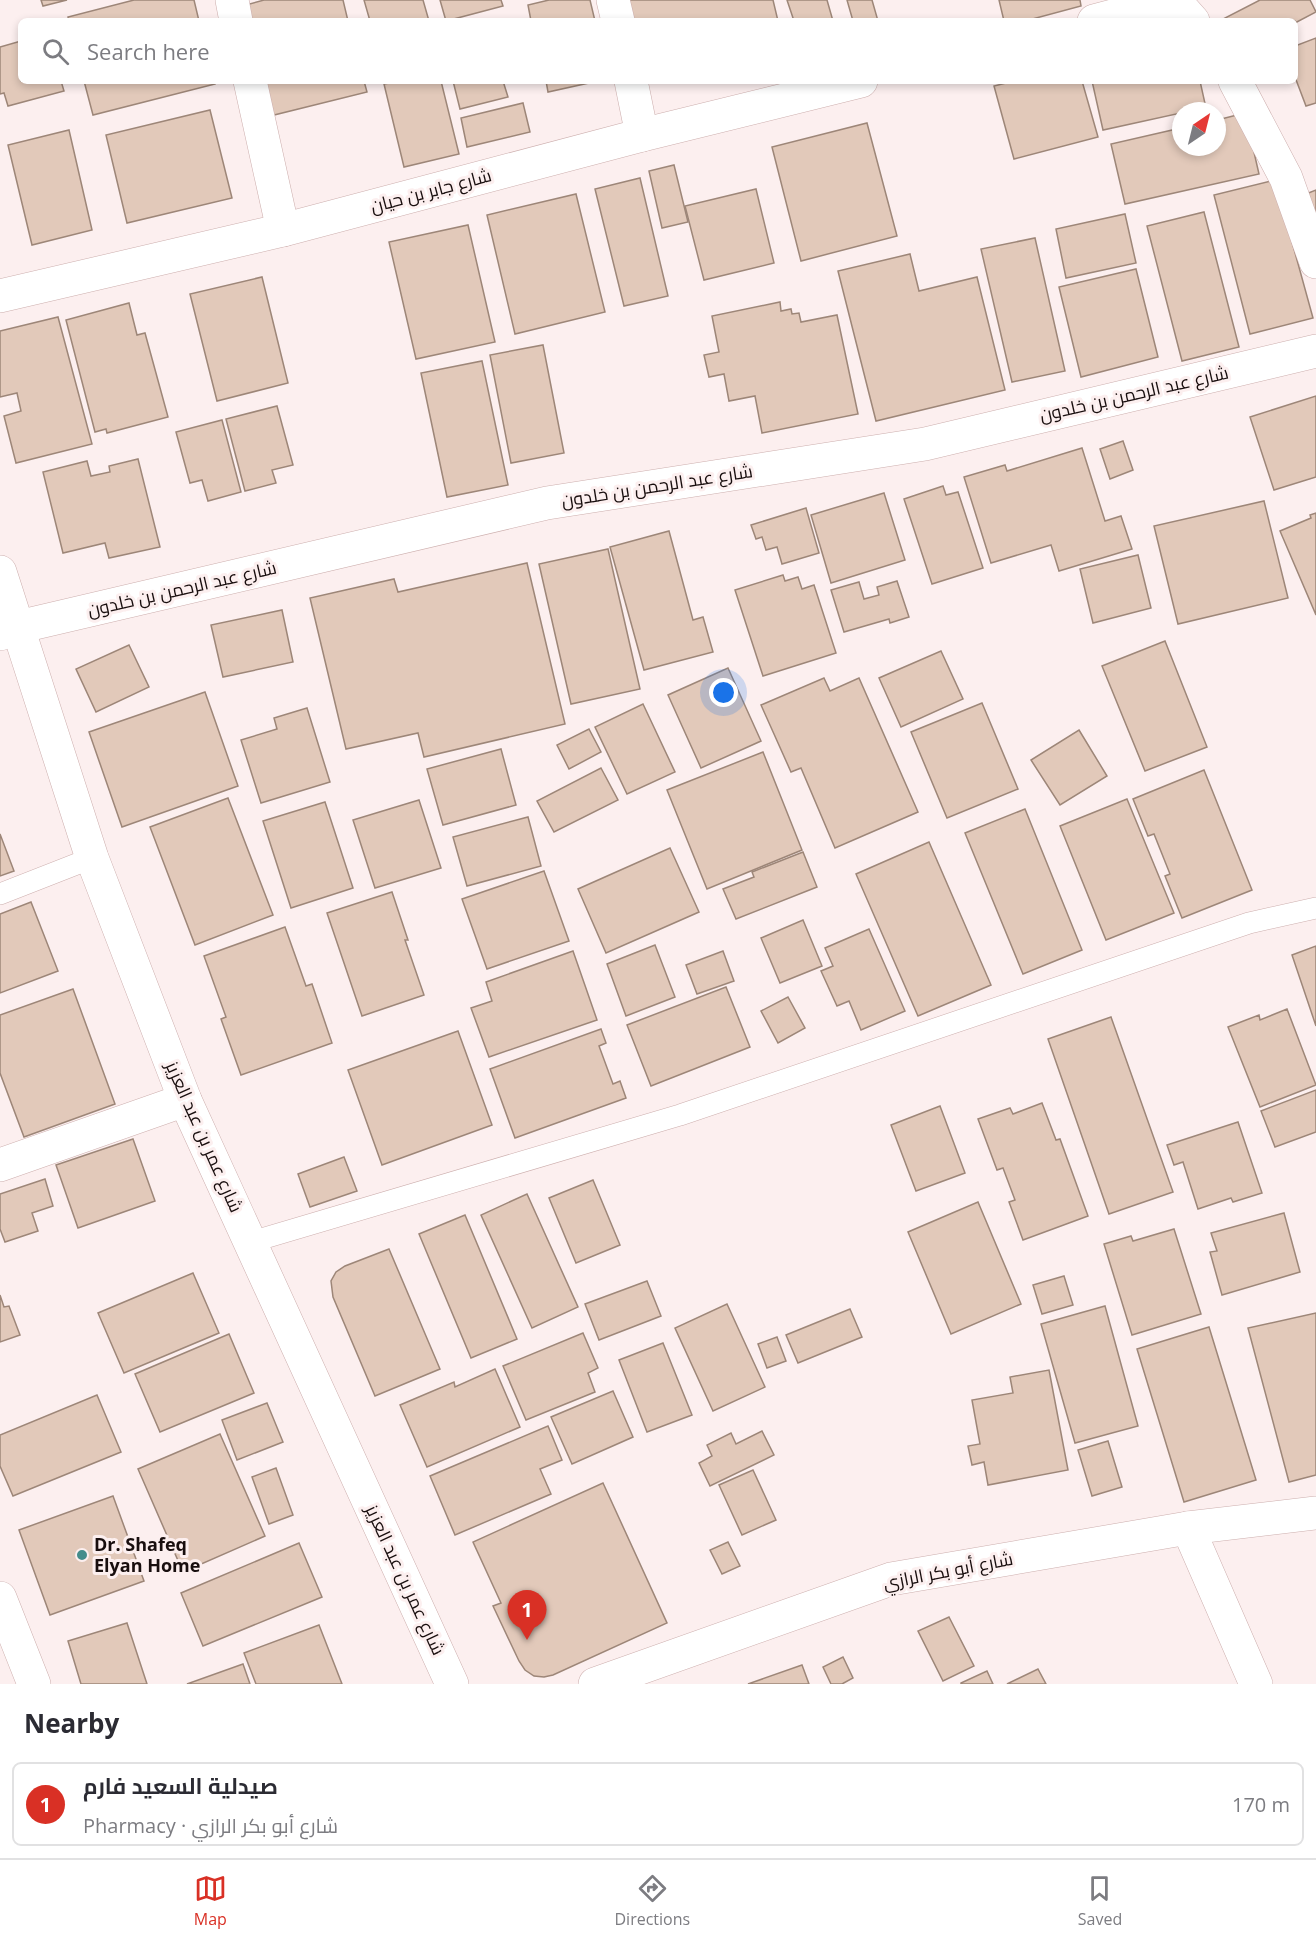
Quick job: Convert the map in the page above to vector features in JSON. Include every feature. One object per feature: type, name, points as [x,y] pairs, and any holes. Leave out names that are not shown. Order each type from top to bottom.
[{"type":"street","points":[[232,0],[235,18]]},
{"type":"street","points":[[614,0],[617,18]]},
{"type":"street","points":[[1105,18],[1165,2],[1184,11],[1190,18]]},
{"type":"street","points":[[251,84],[283,230]]},
{"type":"street","points":[[632,84],[642,135]]},
{"type":"street","name":"شارع جابر بن حيان","points":[[0,296],[283,230],[642,135],[849,84]]},
{"type":"street","points":[[1237,84],[1286,178],[1316,262]]},
{"type":"street","name":"شارع عبد الرحمن بن خلدون","points":[[9,630],[547,503],[925,444],[1316,351]]},
{"type":"street","name":"شارع عمر بن عبد العزيز","points":[[0,573],[9,630],[184,1100],[452,1684]]},
{"type":"street","points":[[0,1165],[184,1100]]},
{"type":"street","name":"شارع أبو بكر الرازي","points":[[595,1684],[891,1579],[1188,1528],[1316,1513]]},
{"type":"street","points":[[1188,1528],[1257,1684]]},
{"type":"street","points":[[0,1598],[34,1684]]},
{"type":"lane","points":[[0,894],[92,858]]},
{"type":"lane","points":[[251,1242],[680,1115],[1249,923],[1316,908]]},
{"type":"building","points":[[41,0],[67,0],[43,6]]},
{"type":"building","points":[[134,0],[194,0],[198,18],[68,18]]},
{"type":"building","points":[[264,0],[343,0],[347,18],[250,18],[246,5]]},
{"type":"building","points":[[364,0],[423,0],[428,18],[369,18]]},
{"type":"building","points":[[440,0],[501,0],[503,6],[457,18],[445,18]]},
{"type":"building","points":[[549,0],[590,0],[594,18],[530,18],[528,5]]},
{"type":"building","points":[[619,0],[773,0],[777,18],[623,18]]},
{"type":"building","points":[[787,0],[827,0],[832,18],[793,18]]},
{"type":"building","points":[[847,0],[872,0],[877,18],[852,18]]},
{"type":"building","points":[[999,0],[1080,0],[1081,6],[1036,18],[1003,18]]},
{"type":"building","points":[[1260,0],[1310,0],[1316,12],[1298,21],[1298,18],[1225,18]]},
{"type":"building","points":[[1316,38],[1316,103],[1306,106],[1298,84],[1298,45]]},
{"type":"building","points":[[18,42],[18,84],[62,84],[64,91],[8,106],[4,93],[0,94],[0,47]]},
{"type":"building","points":[[85,84],[215,84],[93,115]]},
{"type":"building","points":[[262,84],[365,84],[367,92],[270,116]]},
{"type":"building","points":[[384,84],[442,84],[459,154],[404,167]]},
{"type":"building","points":[[454,84],[504,84],[508,97],[460,109]]},
{"type":"building","points":[[547,84],[584,84],[548,92]]},
{"type":"building","points":[[1002,84],[1083,84],[1098,137],[1014,159],[994,86]]},
{"type":"building","points":[[1093,84],[1201,84],[1205,102],[1172,102],[1172,115],[1103,130]]},
{"type":"building","points":[[523,103],[530,132],[467,147],[461,118]]},
{"type":"building","points":[[210,110],[232,198],[127,223],[106,135]]},
{"type":"building","points":[[1245,113],[1259,174],[1125,204],[1111,144],[1172,130],[1172,156],[1226,156],[1226,118]]},
{"type":"building","points":[[867,123],[897,236],[801,261],[772,147]]},
{"type":"building","points":[[69,130],[92,230],[32,245],[8,145]]},
{"type":"building","points":[[674,165],[688,222],[662,228],[649,171]]},
{"type":"building","points":[[640,178],[668,296],[624,306],[595,189]]},
{"type":"building","points":[[1275,180],[1313,318],[1250,334],[1214,195]]},
{"type":"building","points":[[756,189],[774,263],[704,280],[685,206]]},
{"type":"building","points":[[1316,190],[1316,219],[1306,194]]},
{"type":"building","points":[[576,194],[605,312],[515,334],[487,215]]},
{"type":"building","points":[[1204,212],[1239,347],[1182,361],[1147,226]]},
{"type":"building","points":[[1125,214],[1136,263],[1066,278],[1056,229]]},
{"type":"building","points":[[468,225],[495,342],[416,359],[389,242]]},
{"type":"building","points":[[1035,238],[1065,371],[1012,382],[981,249]]},
{"type":"building","points":[[910,254],[919,291],[977,277],[1005,390],[876,421],[838,271]]},
{"type":"building","points":[[1136,269],[1158,357],[1081,377],[1059,287]]},
{"type":"building","points":[[262,277],[288,383],[217,401],[190,294]]},
{"type":"building","points":[[780,302],[781,311],[791,309],[792,314],[799,313],[801,322],[837,315],[858,414],[762,433],[755,396],[729,401],[724,374],[709,377],[704,355],[719,352],[712,316]]},
{"type":"building","points":[[129,303],[137,335],[145,333],[168,417],[107,433],[106,429],[95,432],[66,320]]},
{"type":"building","points":[[58,317],[92,444],[16,463],[4,416],[21,411],[17,393],[0,397],[0,331]]},
{"type":"building","points":[[543,345],[564,453],[511,463],[490,355]]},
{"type":"building","points":[[482,361],[508,485],[447,497],[421,373]]},
{"type":"building","points":[[1316,396],[1316,477],[1274,490],[1250,417]]},
{"type":"building","points":[[277,406],[293,465],[272,470],[276,483],[245,491],[226,419]]},
{"type":"building","points":[[222,420],[241,492],[208,501],[202,480],[190,483],[176,432]]},
{"type":"building","points":[[1123,441],[1133,470],[1110,479],[1100,449]]},
{"type":"building","points":[[1082,448],[1105,521],[1121,516],[1132,549],[1059,571],[1051,545],[991,563],[964,477],[1005,465],[1007,471]]},
{"type":"building","points":[[138,459],[160,547],[109,558],[105,543],[63,553],[43,472],[87,461],[91,476],[110,472],[109,466]]},
{"type":"building","points":[[943,486],[946,495],[958,492],[983,568],[932,584],[904,499]]},
{"type":"building","points":[[884,493],[905,560],[831,583],[811,515]]},
{"type":"building","points":[[1264,501],[1288,598],[1178,624],[1154,526]]},
{"type":"building","points":[[806,508],[819,553],[782,564],[777,547],[766,550],[762,537],[756,539],[751,525]]},
{"type":"building","points":[[1316,513],[1316,615],[1280,531],[1311,518],[1310,515]]},
{"type":"building","points":[[669,531],[693,620],[703,617],[713,652],[644,670],[610,547]]},
{"type":"building","points":[[608,549],[640,689],[571,704],[539,564]]},
{"type":"building","points":[[1138,555],[1151,608],[1093,623],[1080,569]]},
{"type":"building","points":[[527,563],[565,724],[424,757],[418,733],[346,749],[310,598],[394,579],[398,592]]},
{"type":"building","points":[[783,575],[785,581],[798,577],[802,589],[814,585],[836,653],[763,676],[735,590]]},
{"type":"building","points":[[897,581],[909,617],[890,623],[889,619],[844,632],[831,590],[859,582],[864,599],[879,595],[877,587]]},
{"type":"building","points":[[282,610],[293,662],[223,677],[211,625]]},
{"type":"building","points":[[1165,641],[1207,747],[1145,771],[1102,666]]},
{"type":"building","points":[[129,645],[149,687],[96,712],[76,669]]},
{"type":"building","points":[[941,651],[963,699],[901,727],[879,678]]},
{"type":"building","points":[[728,668],[761,741],[701,768],[668,695]]},
{"type":"building","points":[[824,678],[830,691],[859,678],[918,812],[835,848],[801,768],[791,772],[761,705]]},
{"type":"building","points":[[205,692],[238,786],[122,827],[89,732]]},
{"type":"building","points":[[982,703],[1018,789],[947,818],[911,732]]},
{"type":"building","points":[[643,704],[675,772],[627,794],[595,727]]},
{"type":"building","points":[[307,708],[330,782],[261,803],[241,740],[277,729],[274,718]]},
{"type":"building","points":[[589,729],[601,752],[569,769],[557,745]]},
{"type":"building","points":[[1079,730],[1107,776],[1060,805],[1031,760]]},
{"type":"building","points":[[501,749],[516,805],[443,825],[427,769]]},
{"type":"building","points":[[763,752],[802,850],[707,889],[667,790]]},
{"type":"building","points":[[601,768],[618,800],[554,832],[537,801]]},
{"type":"building","points":[[1204,770],[1252,890],[1182,918],[1165,876],[1170,874],[1154,834],[1148,836],[1133,799]]},
{"type":"building","points":[[228,798],[273,915],[195,945],[150,827]]},
{"type":"building","points":[[1127,799],[1174,913],[1106,940],[1060,826]]},
{"type":"building","points":[[419,800],[441,868],[375,888],[353,820]]},
{"type":"building","points":[[325,802],[353,888],[291,908],[263,821]]},
{"type":"building","points":[[1025,809],[1082,950],[1023,974],[965,833]]},
{"type":"building","points":[[528,817],[541,866],[467,886],[453,837]]},
{"type":"building","points":[[0,834],[14,871],[0,876]]},
{"type":"building","points":[[929,842],[991,985],[918,1016],[856,874]]},
{"type":"building","points":[[670,848],[699,912],[606,953],[578,889]]},
{"type":"building","points":[[803,852],[817,887],[736,919],[723,889],[754,877],[752,872]]},
{"type":"building","points":[[544,871],[569,941],[487,969],[462,899]]},
{"type":"building","points":[[392,892],[408,940],[405,940],[424,995],[362,1016],[327,913]]},
{"type":"building","points":[[31,902],[58,971],[0,993],[0,914]]},
{"type":"building","points":[[803,920],[822,966],[780,983],[761,938]]},
{"type":"building","points":[[285,927],[306,986],[312,984],[332,1043],[241,1075],[221,1019],[226,1017],[204,956]]},
{"type":"building","points":[[869,929],[905,1011],[861,1030],[849,1001],[837,1006],[821,971],[833,966],[825,948]]},
{"type":"building","points":[[655,945],[675,997],[626,1016],[607,964]]},
{"type":"building","points":[[1316,946],[1316,1026],[1292,955]]},
{"type":"building","points":[[573,951],[597,1020],[489,1057],[471,1008],[492,1001],[486,982]]},
{"type":"building","points":[[723,951],[734,981],[697,994],[686,965]]},
{"type":"building","points":[[726,987],[750,1047],[651,1086],[627,1025]]},
{"type":"building","points":[[73,989],[115,1104],[24,1137],[0,1073],[0,1015]]},
{"type":"building","points":[[788,997],[805,1028],[778,1043],[761,1011]]},
{"type":"building","points":[[1287,1009],[1316,1085],[1260,1107],[1228,1027],[1259,1015],[1260,1020]]},
{"type":"building","points":[[1111,1017],[1173,1192],[1109,1214],[1048,1039]]},
{"type":"building","points":[[601,1029],[606,1043],[599,1046],[613,1084],[620,1081],[626,1098],[515,1138],[490,1069]]},
{"type":"building","points":[[458,1031],[492,1125],[382,1165],[348,1070]]},
{"type":"building","points":[[1316,1090],[1316,1132],[1275,1147],[1261,1111]]},
{"type":"building","points":[[1042,1103],[1056,1140],[1060,1139],[1088,1216],[1023,1240],[1009,1202],[1015,1200],[1003,1168],[997,1170],[978,1119],[1010,1108],[1013,1114]]},
{"type":"building","points":[[940,1106],[965,1173],[916,1191],[891,1125]]},
{"type":"building","points":[[1238,1122],[1262,1193],[1233,1202],[1231,1198],[1198,1209],[1183,1162],[1174,1165],[1167,1145]]},
{"type":"building","points":[[133,1139],[155,1201],[78,1228],[56,1165]]},
{"type":"building","points":[[344,1157],[357,1191],[310,1207],[298,1174]]},
{"type":"building","points":[[45,1179],[53,1206],[32,1213],[38,1231],[5,1242],[0,1229],[0,1194]]},
{"type":"building","points":[[593,1180],[620,1245],[576,1263],[549,1198]]},
{"type":"building","points":[[527,1194],[578,1307],[532,1328],[481,1215]]},
{"type":"building","points":[[978,1202],[1021,1304],[951,1334],[908,1232]]},
{"type":"building","points":[[1284,1213],[1300,1272],[1222,1295],[1210,1252],[1217,1251],[1211,1233]]},
{"type":"building","points":[[465,1215],[517,1339],[471,1358],[419,1234]]},
{"type":"building","points":[[1174,1229],[1201,1314],[1132,1335],[1104,1244],[1131,1236],[1133,1241]]},
{"type":"building","points":[[389,1249],[440,1369],[375,1396],[333,1297],[331,1281],[336,1272],[345,1266]]},
{"type":"building","points":[[193,1273],[219,1333],[124,1373],[98,1313]]},
{"type":"building","points":[[1064,1276],[1073,1305],[1042,1314],[1033,1285]]},
{"type":"building","points":[[647,1281],[661,1316],[599,1340],[585,1304]]},
{"type":"building","points":[[0,1295],[4,1307],[9,1306],[20,1335],[0,1342]]},
{"type":"building","points":[[727,1304],[765,1387],[713,1411],[675,1328]]},
{"type":"building","points":[[1105,1306],[1138,1426],[1075,1443],[1041,1324]]},
{"type":"building","points":[[850,1309],[862,1337],[798,1363],[786,1335]]},
{"type":"building","points":[[1316,1313],[1316,1475],[1289,1482],[1248,1328]]},
{"type":"building","points":[[1209,1327],[1256,1480],[1184,1502],[1137,1349]]},
{"type":"building","points":[[583,1333],[598,1368],[588,1373],[595,1392],[526,1420],[503,1366]]},
{"type":"building","points":[[229,1334],[254,1393],[160,1432],[135,1374]]},
{"type":"building","points":[[777,1337],[786,1361],[767,1368],[758,1344]]},
{"type":"building","points":[[663,1343],[692,1415],[647,1432],[619,1360]]},
{"type":"building","points":[[495,1369],[520,1427],[427,1467],[400,1405],[454,1382],[455,1387]]},
{"type":"building","points":[[1049,1370],[1068,1470],[988,1485],[984,1462],[972,1465],[968,1446],[980,1444],[972,1400],[1013,1393],[1010,1377]]},
{"type":"building","points":[[613,1391],[633,1437],[572,1464],[551,1417]]},
{"type":"building","points":[[97,1395],[121,1452],[13,1496],[0,1466],[0,1435]]},
{"type":"building","points":[[267,1403],[283,1442],[237,1460],[222,1420]]},
{"type":"building","points":[[548,1426],[562,1460],[540,1469],[551,1494],[455,1535],[430,1476]]},
{"type":"building","points":[[762,1431],[774,1455],[710,1486],[699,1463],[712,1456],[707,1445],[731,1433],[736,1444]]},
{"type":"building","points":[[220,1434],[265,1536],[183,1572],[138,1469]]},
{"type":"building","points":[[1108,1441],[1122,1487],[1092,1496],[1078,1450]]},
{"type":"building","points":[[276,1468],[293,1515],[269,1524],[252,1477]]},
{"type":"building","points":[[753,1470],[776,1520],[742,1535],[719,1485]]},
{"type":"building","points":[[603,1483],[667,1623],[553,1675],[534,1676],[525,1670],[519,1661],[493,1606],[501,1603],[473,1542]]},
{"type":"building","name":"Dr. Shafeq Elyan Home","points":[[113,1496],[144,1581],[50,1615],[19,1530]]},
{"type":"building","points":[[728,1542],[740,1566],[722,1574],[710,1550]]},
{"type":"building","points":[[299,1543],[322,1597],[203,1646],[181,1593]]},
{"type":"building","points":[[949,1617],[974,1666],[943,1681],[918,1631]]},
{"type":"building","points":[[127,1623],[147,1684],[81,1684],[68,1641]]},
{"type":"building","points":[[319,1625],[342,1684],[256,1684],[244,1653]]},
{"type":"building","points":[[843,1657],[853,1678],[842,1684],[831,1684],[823,1667]]},
{"type":"building","points":[[243,1664],[250,1684],[187,1684]]},
{"type":"building","points":[[802,1665],[809,1684],[748,1684]]},
{"type":"building","points":[[1038,1669],[1046,1684],[1007,1684]]},
{"type":"building","points":[[987,1671],[993,1684],[961,1684],[961,1683]]},
{"type":"place","name":"Dr. Shafeq Elyan Home","points":[[82,1555]]},
{"type":"place","name":"صيدلية السعيد فارم","points":[[527,1640]]}]
